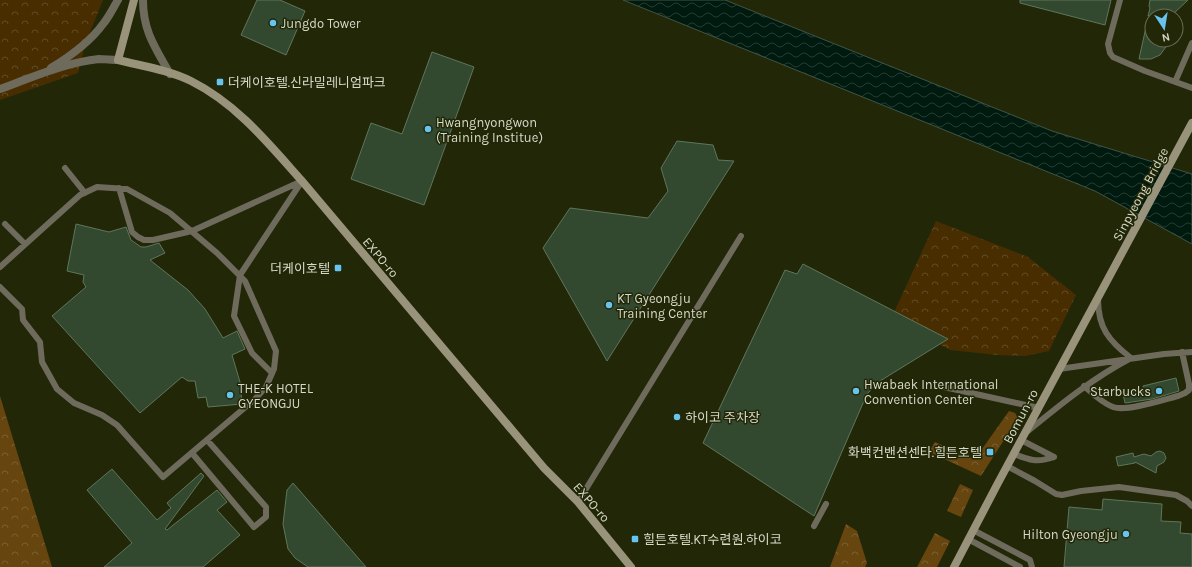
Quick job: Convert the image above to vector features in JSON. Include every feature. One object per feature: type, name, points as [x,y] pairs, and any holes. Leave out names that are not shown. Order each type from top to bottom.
[{"type":"main road","points":[[118,60],[134,0]]},
{"type":"main road","name":"EXPO-ro","points":[[118,60],[190,80],[212,93],[234,109],[265,140],[302,182],[544,468],[578,502],[631,567]]},
{"type":"main road","name":"Sinpyeong Bridge","points":[[1109,277],[1192,123]]},
{"type":"main road","name":"Bomun-ro","points":[[954,567],[1109,277]]},
{"type":"street","points":[[40,75],[62,61],[86,42],[103,25],[118,0]]},
{"type":"street","points":[[143,0],[143,11],[147,30],[170,74]]},
{"type":"street","points":[[0,89],[80,62],[99,59],[118,60]]},
{"type":"lane","points":[[1120,0],[1108,44],[1110,53],[1113,57],[1145,71],[1192,88]]},
{"type":"lane","points":[[1175,82],[1192,42]]},
{"type":"lane","points":[[65,168],[85,193]]},
{"type":"lane","points":[[119,188],[132,232],[144,240],[153,240],[192,232],[302,182]]},
{"type":"lane","points":[[272,374],[252,353],[234,316],[240,275],[302,182]]},
{"type":"lane","points":[[0,267],[80,195],[97,187],[127,189],[170,213],[217,252],[245,280],[276,351],[274,369],[266,387],[255,399],[163,477],[117,425],[102,414],[74,403],[57,389],[42,362],[40,342],[23,320],[22,309],[0,287]]},
{"type":"lane","points":[[6,224],[25,244]]},
{"type":"lane","points":[[578,502],[741,236]]},
{"type":"lane","points":[[1098,297],[1098,311],[1100,320],[1108,335],[1115,346],[1131,358]]},
{"type":"lane","points":[[1084,386],[1106,404],[1120,408],[1130,408],[1178,396],[1189,390],[1182,352]]},
{"type":"lane","points":[[1059,370],[1131,358],[1192,352]]},
{"type":"lane","points":[[1014,454],[1029,460],[1037,461],[1054,457],[1023,437],[1084,386],[1131,358]]},
{"type":"lane","points":[[944,387],[1039,408]]},
{"type":"lane","points":[[192,453],[254,527],[266,517],[266,507],[208,440]]},
{"type":"lane","points":[[1007,466],[1056,494],[1062,495],[1081,491],[1119,487],[1176,495],[1187,500],[1192,506]]},
{"type":"lane","points":[[814,526],[826,504]]},
{"type":"lane","points":[[973,530],[1030,560],[1032,567]]},
{"type":"lane","points":[[968,539],[1020,567]]},
{"type":"green space","points":[[0,0],[103,0],[86,42],[78,73],[0,100]]},
{"type":"green space","points":[[936,221],[1028,257],[1076,295],[1049,351],[1025,356],[997,355],[950,350],[891,319]]},
{"type":"green space","points":[[0,396],[52,567],[0,567]]},
{"type":"green space","points":[[1009,411],[1015,413],[1018,418],[981,476],[929,452],[935,442],[975,459]]},
{"type":"green space","points":[[960,484],[973,490],[961,517],[947,511]]},
{"type":"green space","points":[[846,524],[857,531],[867,563],[865,567],[830,567]]},
{"type":"green space","points":[[935,533],[950,541],[937,567],[917,567]]},
{"type":"water","points":[[623,0],[725,0],[1052,131],[1192,174],[1192,244],[1095,191]]},
{"type":"building","points":[[257,0],[280,0],[305,11],[286,55],[241,35]]},
{"type":"building","points":[[1020,0],[1111,0],[1105,25],[1020,3]]},
{"type":"building","points":[[1150,0],[1188,0],[1180,8],[1150,8]]},
{"type":"building","points":[[1144,36],[1144,48],[1165,48],[1160,55],[1151,59],[1139,59]]},
{"type":"building","name":"Hwangnyongwon (Training Institue)","points":[[432,52],[474,67],[424,205],[351,179],[371,123],[402,134]]},
{"type":"building","name":"KT Gyeongju Training Center","points":[[677,141],[713,145],[718,160],[734,161],[607,361],[543,248],[570,208],[648,218],[668,191],[661,168]]},
{"type":"building","points":[[76,224],[109,232],[126,227],[131,240],[141,247],[159,243],[165,253],[150,260],[188,290],[205,309],[223,338],[237,331],[245,349],[232,355],[240,382],[242,404],[208,407],[206,397],[198,398],[195,381],[188,381],[182,377],[140,413],[52,316],[86,287],[83,282],[84,275],[67,271]]},
{"type":"building","points":[[803,264],[948,339],[880,381],[867,394],[814,516],[703,443],[785,270],[797,274]]},
{"type":"building","name":"Starbucks","points":[[1176,378],[1179,391],[1152,399],[1125,403],[1123,394],[1144,390],[1143,386]]},
{"type":"building","points":[[1160,451],[1164,453],[1166,458],[1164,462],[1157,466],[1156,473],[1135,462],[1118,466],[1116,457],[1133,453],[1134,457],[1144,454],[1151,456]]},
{"type":"building","points":[[112,469],[157,520],[171,508],[167,503],[201,473],[204,476],[165,529],[167,530],[217,490],[227,502],[217,510],[240,535],[203,567],[104,567],[132,543],[87,490]]},
{"type":"building","points":[[293,483],[366,567],[308,567],[295,558],[288,549],[283,524],[287,490]]},
{"type":"building","name":"Hilton Gyeongju","points":[[1103,499],[1162,504],[1161,521],[1181,522],[1180,533],[1192,534],[1192,567],[1064,567],[1069,507],[1102,510]]},
{"type":"place","name":"Jungdo Tower","points":[[273,23]]},
{"type":"place","name":"더케이호텔.신라밀레니엄파크","points":[[220,82]]},
{"type":"place","name":"Hwangnyongwon (Training Institue)","points":[[428,129]]},
{"type":"place","name":"더케이호텔","points":[[338,268]]},
{"type":"place","name":"KT Gyeongju Training Center","points":[[609,305]]},
{"type":"place","name":"Hwabaek International Convention Center","points":[[856,391]]},
{"type":"place","name":"Starbucks","points":[[1159,391]]},
{"type":"place","name":"THE-K HOTEL GYEONGJU","points":[[230,395]]},
{"type":"place","name":"하이코 주차장","points":[[677,417]]},
{"type":"place","name":"화백컨밴션센타.힐튼호텔","points":[[990,452]]},
{"type":"place","name":"Hilton Gyeongju","points":[[1126,534]]},
{"type":"place","name":"힐튼호텔.KT수련원.하이코","points":[[635,539]]}]
